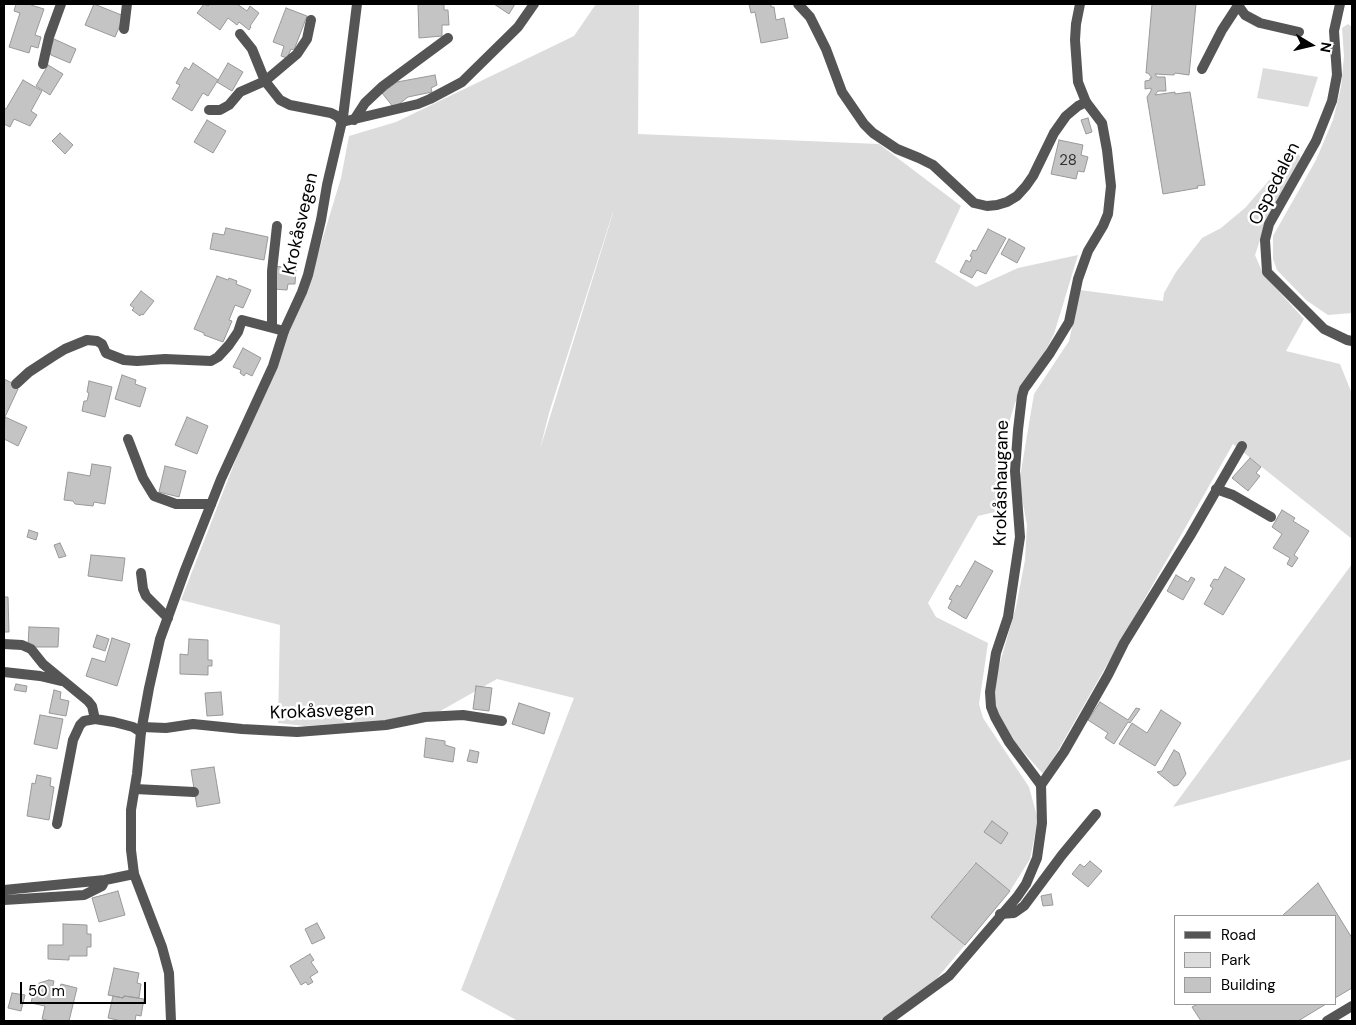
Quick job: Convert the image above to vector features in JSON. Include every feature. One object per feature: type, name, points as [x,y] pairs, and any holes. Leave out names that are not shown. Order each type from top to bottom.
[{"type":"street","points":[[43,64],[61,4]]},
{"type":"street","points":[[124,29],[127,4]]},
{"type":"street","name":"Krokåsvegen","points":[[171,1021],[169,973],[162,948],[134,874],[131,850],[130,821],[142,729],[160,639],[211,504],[273,366],[284,331],[308,275],[342,122],[358,4]]},
{"type":"street","points":[[240,34],[252,50],[265,81],[280,100],[290,105],[331,113],[342,122],[418,104],[462,82],[518,27],[534,4]]},
{"type":"street","points":[[798,4],[810,17],[826,49],[842,92],[864,124],[873,133],[897,149],[933,165],[974,203],[987,206],[997,205],[1017,196],[1033,176],[1054,133],[1066,116],[1086,102]]},
{"type":"street","name":"Krokåshaugane","points":[[1041,784],[998,724],[991,708],[990,692],[996,653],[1008,617],[1020,537],[1015,471],[1022,396],[1024,389],[1050,353],[1069,322],[1078,279],[1088,251],[1108,214],[1111,186],[1108,150],[1102,123],[1086,102],[1078,82],[1076,24],[1080,4]]},
{"type":"street","name":"Ospedalen","points":[[1339,4],[1334,31],[1337,74],[1332,102],[1316,141],[1269,224],[1265,240],[1267,272],[1324,329],[1352,341]]},
{"type":"street","points":[[1202,69],[1222,30],[1238,5],[1245,15],[1260,23],[1299,32]]},
{"type":"street","points":[[209,110],[220,110],[228,105],[240,92],[265,81],[297,54],[307,39],[311,20]]},
{"type":"street","points":[[354,120],[365,103],[382,86],[448,38]]},
{"type":"street","name":"Krokåsvegen","points":[[272,327],[272,271],[277,226]]},
{"type":"street","points":[[16,384],[29,372],[52,357],[87,340],[102,344],[106,353],[124,360],[137,361],[165,358],[211,361],[218,357],[229,345],[238,332],[242,320],[284,331]]},
{"type":"street","points":[[128,439],[143,478],[154,496],[176,504],[211,504]]},
{"type":"street","points":[[887,1021],[949,976],[1026,884],[1037,858],[1042,823],[1041,784],[1064,752],[1124,643],[1190,536],[1242,446]]},
{"type":"street","points":[[1216,489],[1233,495],[1272,517]]},
{"type":"street","points":[[141,574],[146,596],[168,618]]},
{"type":"street","points":[[4,644],[22,645],[31,649],[42,664],[88,701],[92,706],[96,719],[84,721],[76,732],[57,824]]},
{"type":"street","points":[[4,672],[40,676],[65,682]]},
{"type":"street","name":"Krokåsvegen","points":[[96,719],[142,729],[192,724],[297,732],[386,725],[426,718],[463,715],[502,721]]},
{"type":"street","points":[[135,789],[194,792]]},
{"type":"street","points":[[1000,914],[1014,913],[1024,906],[1062,855],[1096,814]]},
{"type":"street","points":[[4,890],[105,880],[134,874]]},
{"type":"street","points":[[4,900],[84,895],[102,886],[105,880]]},
{"type":"street","points":[[1327,1021],[1352,1006]]},
{"type":"green space","points":[[596,4],[639,4],[638,134],[879,144],[961,206],[935,262],[976,287],[1018,268],[1078,255],[1054,334],[1015,403],[1009,423],[1007,447],[1008,509],[978,516],[928,603],[936,617],[988,643],[979,704],[983,718],[1029,787],[1038,820],[1030,859],[1010,891],[975,863],[931,917],[965,945],[929,988],[879,1021],[518,1021],[461,990],[574,698],[497,679],[428,718],[305,726],[278,723],[280,625],[181,600],[300,295],[314,267],[341,178],[349,136],[396,122],[574,36]],"holes":[[[613,212],[540,449],[549,413]]]},
{"type":"green space","points":[[1348,24],[1352,27],[1352,313],[1328,315],[1306,300],[1277,270],[1273,259],[1273,236],[1316,160],[1333,120],[1341,87],[1344,56],[1342,28]]},
{"type":"green space","points":[[1263,68],[1318,77],[1308,107],[1257,98]]},
{"type":"green space","points":[[1299,153],[1300,158],[1262,234],[1255,255],[1263,274],[1304,319],[1286,351],[1340,364],[1352,394],[1352,539],[1233,444],[1044,775],[1011,738],[995,706],[995,680],[1016,607],[1025,560],[1027,525],[1019,483],[1034,394],[1069,341],[1080,290],[1163,301],[1164,293],[1176,272],[1202,238],[1221,228],[1245,208],[1292,154]]},
{"type":"green space","points":[[1352,564],[1352,759],[1173,807]]},
{"type":"building","points":[[16,4],[31,4],[44,9],[35,35],[41,37],[38,48],[31,46],[29,53],[9,47],[20,13],[14,11]]},
{"type":"building","points":[[94,4],[124,16],[115,37],[85,25]]},
{"type":"building","points":[[204,4],[208,6],[210,4],[237,4],[247,11],[250,6],[259,13],[249,30],[239,22],[237,25],[228,18],[220,30],[197,13]]},
{"type":"building","points":[[418,4],[444,4],[444,10],[448,10],[449,25],[442,25],[442,36],[419,38]]},
{"type":"building","points":[[494,4],[515,4],[509,14]]},
{"type":"building","points":[[749,4],[771,4],[771,7],[774,7],[776,20],[784,18],[788,38],[761,43],[755,12],[751,13]]},
{"type":"building","points":[[1152,4],[1196,4],[1189,75],[1175,73],[1174,75],[1155,74],[1157,77],[1165,77],[1166,91],[1158,91],[1155,95],[1190,92],[1205,185],[1163,194],[1147,97],[1151,88],[1145,89],[1145,81],[1152,78],[1146,73]]},
{"type":"building","points":[[286,8],[307,16],[294,50],[291,49],[287,58],[281,56],[284,46],[273,42]]},
{"type":"building","points":[[54,39],[76,49],[70,63],[51,55],[49,51]]},
{"type":"building","points":[[193,63],[218,80],[208,96],[203,93],[192,111],[172,99],[180,85],[176,83],[185,67],[189,70]]},
{"type":"building","points":[[228,63],[243,72],[232,91],[217,82]]},
{"type":"building","points":[[48,65],[63,74],[50,95],[36,86]]},
{"type":"building","points":[[435,75],[437,85],[431,88],[432,92],[408,97],[394,108],[382,93],[397,82]]},
{"type":"building","points":[[23,80],[42,91],[31,111],[37,115],[30,126],[14,119],[10,127],[4,124],[4,108],[6,109]]},
{"type":"building","points":[[1088,118],[1092,132],[1086,134],[1081,120]]},
{"type":"building","points":[[207,120],[226,131],[213,153],[194,142]]},
{"type":"building","points":[[60,133],[73,145],[65,154],[52,141]]},
{"type":"building","points":[[1059,140],[1083,145],[1081,155],[1088,157],[1084,172],[1078,171],[1076,179],[1051,174]]},
{"type":"building","points":[[226,228],[268,237],[264,260],[210,249],[213,233],[224,235]]},
{"type":"building","points":[[988,229],[1006,238],[986,274],[977,270],[972,278],[960,272],[966,260],[970,262],[973,250],[976,251]]},
{"type":"building","points":[[1009,239],[1025,248],[1017,263],[1001,254]]},
{"type":"building","points":[[276,266],[296,270],[295,284],[288,284],[287,290],[273,289]]},
{"type":"building","points":[[217,276],[237,281],[236,284],[251,290],[243,308],[235,305],[229,320],[232,321],[223,342],[194,329]]},
{"type":"building","points":[[141,291],[154,301],[143,315],[141,314],[140,316],[132,310],[134,308],[130,305]]},
{"type":"building","points":[[243,348],[261,358],[252,376],[246,373],[244,376],[240,373],[241,370],[233,367]]},
{"type":"building","points":[[122,375],[136,380],[135,384],[146,388],[140,407],[115,399]]},
{"type":"building","points":[[4,379],[16,385],[14,387],[18,389],[4,419]]},
{"type":"building","points":[[89,381],[112,387],[105,417],[82,411],[84,401],[87,401],[89,393],[87,392]]},
{"type":"building","points":[[5,417],[27,427],[18,446],[4,439]]},
{"type":"building","points":[[187,417],[208,426],[197,454],[175,445]]},
{"type":"building","points":[[1250,458],[1261,467],[1256,473],[1260,476],[1248,491],[1232,478]]},
{"type":"building","points":[[92,464],[111,467],[105,504],[94,502],[93,506],[75,504],[73,501],[64,500],[68,472],[90,476]]},
{"type":"building","points":[[165,466],[186,471],[179,497],[159,492]]},
{"type":"building","points":[[1282,510],[1295,518],[1293,521],[1309,531],[1294,555],[1298,558],[1292,567],[1287,564],[1290,558],[1273,548],[1282,534],[1272,527]]},
{"type":"building","points":[[29,530],[38,533],[36,540],[27,537]]},
{"type":"building","points":[[60,543],[66,556],[59,558],[54,545]]},
{"type":"building","points":[[91,555],[125,558],[122,581],[88,576]]},
{"type":"building","points":[[975,561],[993,571],[966,619],[948,608],[952,600],[949,599],[957,585],[960,587]]},
{"type":"building","points":[[1225,567],[1245,579],[1223,615],[1204,604],[1213,588],[1210,586],[1214,579],[1218,580]]},
{"type":"building","points":[[1176,575],[1188,582],[1191,577],[1195,579],[1183,600],[1167,591]]},
{"type":"building","points":[[4,597],[8,597],[9,632],[4,632]]},
{"type":"building","points":[[29,627],[59,628],[58,647],[28,646]]},
{"type":"building","points":[[97,635],[109,639],[105,651],[93,647]]},
{"type":"building","points":[[112,638],[130,644],[117,686],[86,676],[92,658],[105,662]]},
{"type":"building","points":[[189,639],[208,640],[208,660],[212,660],[212,666],[208,666],[208,675],[180,674],[180,654],[188,655]]},
{"type":"building","points":[[16,684],[27,686],[26,692],[14,690]]},
{"type":"building","points":[[476,686],[492,688],[489,711],[473,709]]},
{"type":"building","points":[[54,690],[61,692],[60,699],[69,701],[66,716],[49,713]]},
{"type":"building","points":[[221,692],[223,715],[207,716],[205,693]]},
{"type":"building","points":[[1100,702],[1128,720],[1136,708],[1140,709],[1130,723],[1128,722],[1114,744],[1105,738],[1108,733],[1088,720]]},
{"type":"building","points":[[519,703],[550,713],[544,734],[512,724]]},
{"type":"building","points":[[1161,710],[1181,723],[1155,766],[1119,744],[1132,723],[1147,733]]},
{"type":"building","points":[[40,715],[63,719],[57,749],[34,744]]},
{"type":"building","points":[[426,738],[445,741],[445,745],[455,748],[453,762],[424,757]]},
{"type":"building","points":[[470,750],[479,752],[477,763],[467,761]]},
{"type":"building","points":[[1174,750],[1179,753],[1186,774],[1178,785],[1174,786],[1157,772],[1162,771]]},
{"type":"building","points":[[214,767],[220,803],[197,807],[191,770]]},
{"type":"building","points":[[37,775],[51,778],[50,786],[54,787],[49,820],[27,816],[32,783],[35,784]]},
{"type":"building","points":[[992,821],[1008,833],[1001,844],[984,832]]},
{"type":"building","points":[[1090,861],[1102,871],[1088,887],[1072,874],[1080,864],[1084,867]]},
{"type":"building","points":[[976,863],[1010,891],[965,945],[931,917]]},
{"type":"building","points":[[1318,883],[1352,938],[1352,988],[1336,997],[1336,915],[1283,915]]},
{"type":"building","points":[[118,891],[125,915],[99,922],[92,898]]},
{"type":"building","points":[[1051,894],[1053,905],[1043,906],[1041,896]]},
{"type":"building","points":[[317,923],[325,938],[312,944],[305,929]]},
{"type":"building","points":[[63,924],[87,925],[87,934],[91,934],[91,947],[87,947],[87,956],[69,956],[69,960],[48,959],[48,945],[63,945]]},
{"type":"building","points":[[310,954],[314,960],[311,962],[318,972],[310,977],[313,982],[308,985],[306,982],[301,985],[290,966]]},
{"type":"building","points":[[114,968],[139,973],[137,983],[141,984],[139,998],[124,996],[123,998],[108,995]]},
{"type":"building","points":[[49,980],[54,981],[52,990],[59,992],[61,984],[77,988],[69,1021],[42,1019],[45,1006],[31,1003],[35,986],[39,987],[39,983]]},
{"type":"building","points":[[12,993],[25,995],[21,1011],[8,1008]]},
{"type":"building","points":[[113,996],[144,999],[141,1016],[136,1015],[135,1021],[108,1018]]},
{"type":"building","points":[[1196,1005],[1324,1005],[1298,1021],[1201,1021],[1192,1007]]}]
